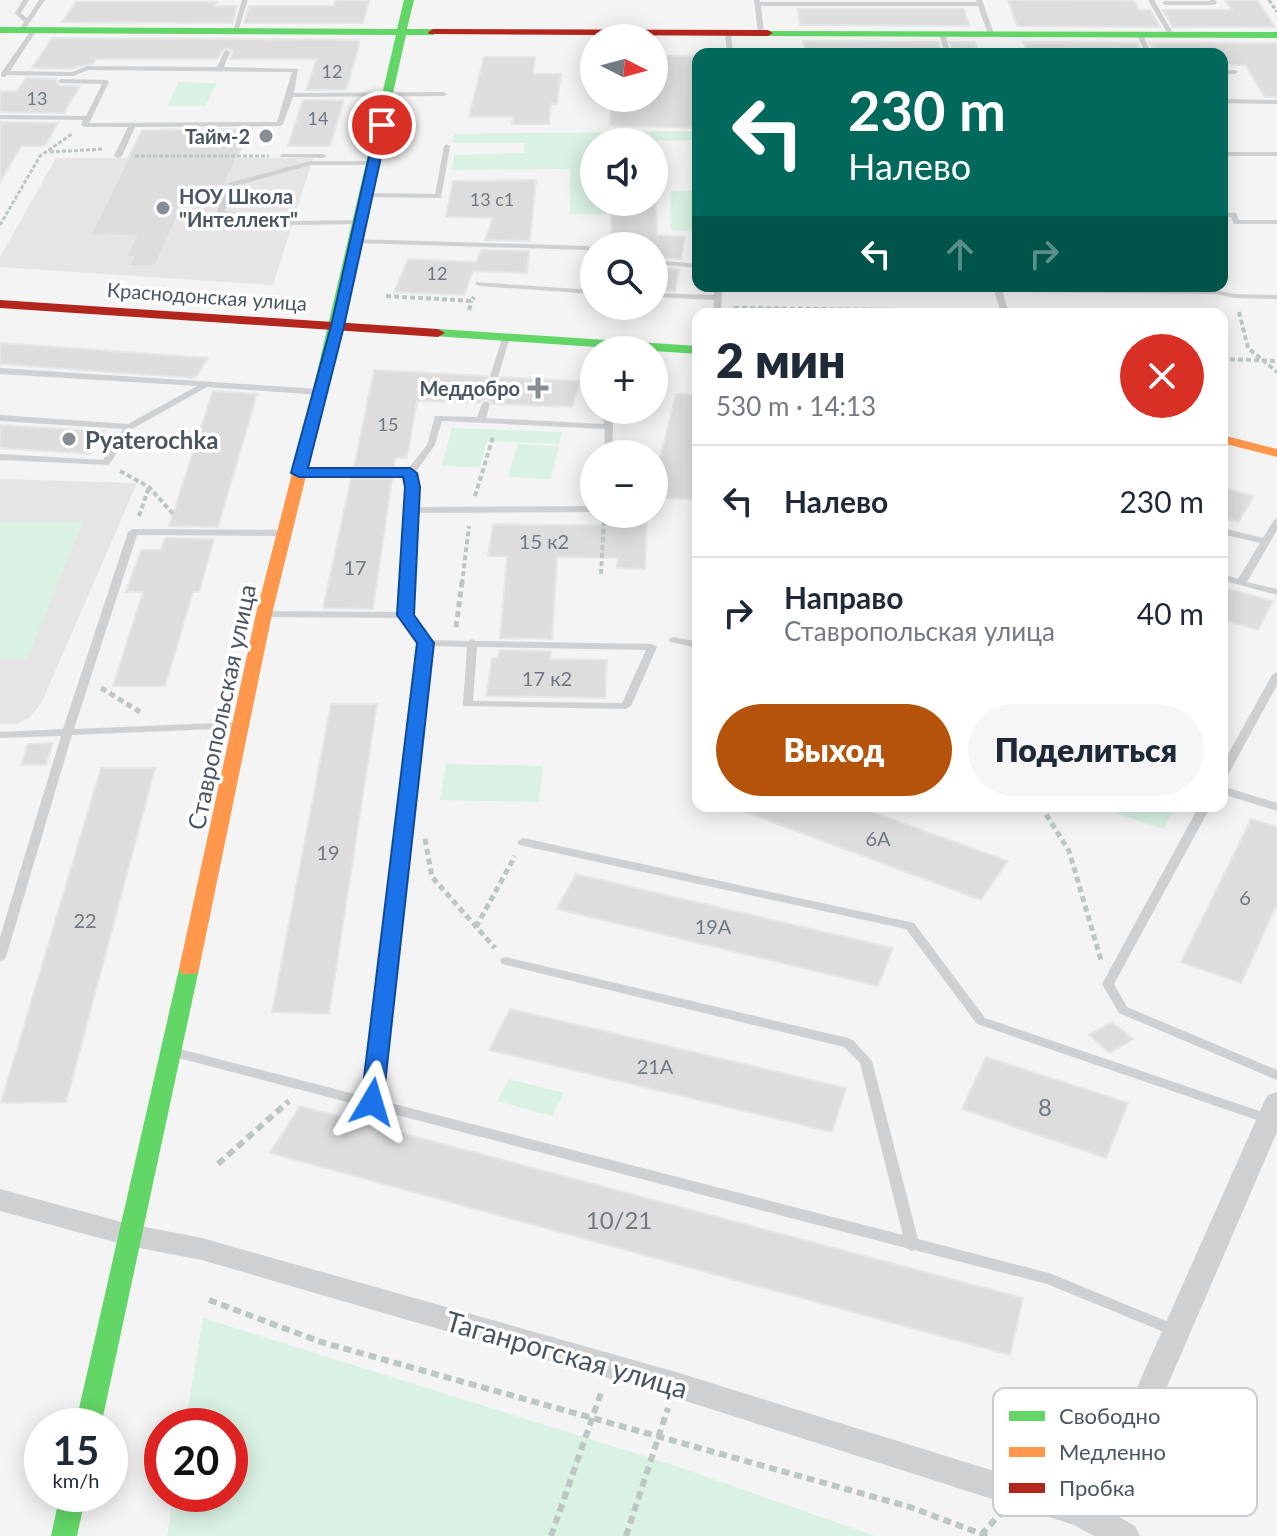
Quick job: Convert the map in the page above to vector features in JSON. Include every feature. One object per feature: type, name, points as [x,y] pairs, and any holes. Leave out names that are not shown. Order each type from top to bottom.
[{"type":"main road","name":"Ставропольская улица","points":[[92,1408],[172,1052],[264,614],[337,326],[409,0]]},
{"type":"main road","points":[[0,30],[28,27],[235,31],[1277,35]]},
{"type":"main road","name":"Краснодонская улица","points":[[1,306],[580,344]]},
{"type":"main road","name":"Краснодонская улица","points":[[668,349],[692,350]]},
{"type":"main road","points":[[1228,441],[1277,453]]},
{"type":"main road","points":[[64,1536],[69,1512]]},
{"type":"street","points":[[1152,1388],[1275,1114]]},
{"type":"street","name":"Таганрогская улица","points":[[0,1200],[129,1235],[202,1249],[676,1385],[993,1485]]},
{"type":"street","name":"Таганрогская улица","points":[[1088,1516],[1124,1536]]},
{"type":"lane","points":[[26,0],[18,13],[28,27]]},
{"type":"lane","points":[[1,78],[42,0]]},
{"type":"lane","points":[[235,31],[245,0]]},
{"type":"lane","points":[[1151,0],[1171,35]]},
{"type":"lane","points":[[1165,3],[1214,3],[1212,0]]},
{"type":"lane","points":[[761,33],[758,2],[980,2],[991,34]]},
{"type":"lane","points":[[728,33],[729,48]]},
{"type":"lane","points":[[942,34],[946,48]]},
{"type":"lane","points":[[1140,35],[1146,48]]},
{"type":"lane","points":[[220,69],[227,52]]},
{"type":"lane","points":[[0,117],[133,124],[280,124],[296,70],[87,68],[73,74],[1,78]]},
{"type":"lane","points":[[1228,72],[1235,72]]},
{"type":"lane","points":[[1,78],[106,82],[86,121]]},
{"type":"lane","points":[[290,95],[444,94]]},
{"type":"lane","points":[[1228,101],[1277,102]]},
{"type":"lane","points":[[120,152],[133,124]]},
{"type":"lane","points":[[367,195],[438,196],[447,146]]},
{"type":"lane","points":[[1228,154],[1277,154]]},
{"type":"lane","points":[[283,156],[375,159]]},
{"type":"lane","points":[[375,159],[311,163],[232,185],[220,213],[359,232],[580,248]]},
{"type":"lane","points":[[1228,215],[1233,215],[1237,222],[1277,222]]},
{"type":"lane","points":[[668,263],[692,265]]},
{"type":"lane","points":[[479,284],[580,291]]},
{"type":"lane","points":[[1215,292],[1277,297]]},
{"type":"lane","points":[[668,298],[717,307]]},
{"type":"lane","points":[[494,377],[506,337]]},
{"type":"lane","points":[[0,371],[320,392]]},
{"type":"lane","points":[[0,457],[106,463],[129,427],[205,385]]},
{"type":"lane","points":[[481,420],[486,404]]},
{"type":"lane","points":[[0,418],[129,427]]},
{"type":"lane","points":[[372,1102],[426,643],[405,615],[410,473],[431,445],[438,418],[609,427]]},
{"type":"lane","points":[[609,424],[609,440]]},
{"type":"lane","points":[[299,473],[410,473]]},
{"type":"lane","points":[[411,510],[580,509]]},
{"type":"lane","points":[[1241,583],[1277,522]]},
{"type":"lane","points":[[0,957],[68,731],[133,532],[284,533]]},
{"type":"lane","points":[[1228,533],[1265,542]]},
{"type":"lane","points":[[1228,579],[1277,592]]},
{"type":"lane","points":[[264,614],[405,615]]},
{"type":"lane","points":[[674,640],[692,644]]},
{"type":"lane","points":[[426,643],[472,642],[652,647],[626,706],[468,704],[472,642]]},
{"type":"lane","points":[[1228,764],[1277,675]]},
{"type":"lane","points":[[0,735],[241,725]]},
{"type":"lane","points":[[1228,792],[1277,807]]},
{"type":"lane","points":[[1202,812],[1108,984],[1123,1010],[1277,1075]]},
{"type":"lane","points":[[523,842],[910,926],[981,1021],[1275,1114]]},
{"type":"lane","points":[[506,961],[848,1043],[866,1061],[912,1245]]},
{"type":"lane","points":[[172,1052],[1049,1279],[1178,1331]]},
{"type":"path","points":[[1269,0],[1277,12]]},
{"type":"path","points":[[0,225],[40,156],[86,121]]},
{"type":"path","points":[[49,152],[283,156]]},
{"type":"path","points":[[469,310],[479,284]]},
{"type":"path","points":[[386,296],[472,301]]},
{"type":"path","points":[[1235,296],[1248,348],[1277,372]]},
{"type":"path","points":[[717,307],[774,308]]},
{"type":"path","points":[[1228,359],[1277,361]]},
{"type":"path","points":[[454,642],[471,509],[498,421]]},
{"type":"path","points":[[106,463],[149,487],[189,532]]},
{"type":"path","points":[[133,532],[149,487]]},
{"type":"path","points":[[601,574],[603,528]]},
{"type":"path","points":[[85,679],[165,727]]},
{"type":"path","points":[[1045,812],[1069,851],[1108,984]]},
{"type":"path","points":[[423,832],[432,877],[506,961]]},
{"type":"path","points":[[476,927],[523,842]]},
{"type":"path","points":[[218,1164],[306,1085]]},
{"type":"path","points":[[209,1300],[321,1342],[910,1507],[987,1536]]},
{"type":"path","points":[[551,1536],[610,1367]]},
{"type":"path","points":[[626,1536],[676,1385]]},
{"type":"shaded area","name":"НОУ Школа \"Интеллект\"","points":[[56,158],[313,158],[273,285],[0,267],[0,257]]},
{"type":"shaded area","points":[[0,479],[137,483],[41,704],[29,718],[16,724],[0,724]]},
{"type":"green space","points":[[179,82],[217,83],[205,106],[167,106]]},
{"type":"green space","points":[[668,131],[692,131],[692,140],[668,141]]},
{"type":"green space","points":[[580,132],[580,214],[570,214],[570,169],[452,170],[454,155],[524,153],[524,143],[453,143],[454,134]]},
{"type":"green space","points":[[671,191],[692,191],[692,232],[671,230]]},
{"type":"green space","points":[[452,428],[562,432],[559,444],[487,441],[480,467],[442,466]]},
{"type":"green space","points":[[518,444],[559,446],[551,479],[508,477]]},
{"type":"green space","points":[[0,522],[83,522],[27,659],[0,659]]},
{"type":"green space","points":[[446,764],[543,766],[539,802],[440,800]]},
{"type":"green space","points":[[1113,812],[1173,812],[1163,829]]},
{"type":"green space","points":[[509,1079],[564,1093],[552,1116],[497,1101]]},
{"type":"green space","points":[[203,1318],[676,1466],[875,1536],[167,1536],[171,1512],[248,1512],[248,1408],[188,1408]]},
{"type":"building","points":[[336,0],[369,0],[363,23],[244,23],[249,6],[334,6]]},
{"type":"building","points":[[1008,0],[1134,1],[1139,10],[1150,10],[1160,27],[1017,26]]},
{"type":"building","points":[[1225,0],[1257,0],[1275,27],[1173,27],[1163,10],[1232,10]]},
{"type":"building","points":[[76,2],[217,2],[215,6],[237,6],[233,23],[62,22]]},
{"type":"building","points":[[798,9],[964,9],[969,26],[800,25]]},
{"type":"building","points":[[52,38],[359,40],[359,46],[346,90],[306,90],[317,59],[230,59],[233,51],[229,48],[222,50],[217,59],[96,59],[94,63],[71,69],[32,68]]},
{"type":"building","points":[[803,41],[938,42],[940,48],[804,48]]},
{"type":"building","points":[[950,42],[975,42],[976,48],[952,48]]},
{"type":"building","points":[[1023,42],[1137,43],[1140,48],[1026,48]]},
{"type":"building","points":[[1150,43],[1277,43],[1277,97],[1265,97],[1245,65],[1228,65],[1228,48],[1152,48]]},
{"type":"building","points":[[668,56],[692,56],[692,128],[610,125],[611,112],[668,112]]},
{"type":"building","points":[[484,57],[535,57],[533,74],[561,74],[557,104],[551,104],[549,124],[512,124],[513,117],[469,117]]},
{"type":"building","points":[[26,78],[56,79],[59,86],[80,86],[64,113],[0,112],[0,91],[17,91]]},
{"type":"building","points":[[303,100],[344,100],[330,146],[288,146]]},
{"type":"building","points":[[0,122],[58,123],[45,146],[21,146],[0,182]]},
{"type":"building","points":[[250,129],[224,186],[192,186],[155,266],[129,266],[133,257],[126,257],[136,236],[90,235],[142,130]]},
{"type":"building","points":[[536,180],[530,241],[485,240],[493,218],[446,217],[453,181]]},
{"type":"building","points":[[611,216],[656,216],[657,232],[612,232]]},
{"type":"building","points":[[668,236],[685,237],[681,259],[668,258]]},
{"type":"building","points":[[481,250],[529,251],[527,273],[473,271],[464,295],[394,292],[408,259],[476,262]]},
{"type":"building","points":[[668,268],[679,269],[675,291],[668,291]]},
{"type":"building","points":[[0,343],[208,358],[195,378],[123,373],[0,364]]},
{"type":"building","points":[[374,370],[487,376],[494,383],[501,377],[580,381],[572,407],[493,404],[486,398],[479,403],[417,401],[407,458],[395,458],[394,467],[354,467]]},
{"type":"building","points":[[213,391],[257,394],[218,527],[169,526]]},
{"type":"building","points":[[676,394],[692,395],[692,500],[668,498],[668,440],[664,440]]},
{"type":"building","points":[[0,425],[104,431],[90,454],[0,448]]},
{"type":"building","points":[[351,479],[392,479],[373,609],[323,608]]},
{"type":"building","points":[[1228,490],[1254,496],[1238,522],[1228,519]]},
{"type":"building","points":[[493,524],[647,528],[645,569],[617,568],[618,558],[557,557],[552,639],[500,638],[507,556],[488,556]]},
{"type":"building","points":[[165,538],[214,539],[199,592],[193,592],[165,686],[113,686],[143,592],[126,592],[141,550],[161,550]]},
{"type":"building","points":[[1228,589],[1273,601],[1258,630],[1228,621]]},
{"type":"building","points":[[499,650],[551,651],[550,659],[607,660],[605,698],[486,696],[492,658],[498,658]]},
{"type":"building","points":[[331,704],[377,704],[329,1014],[272,1012]]},
{"type":"building","points":[[53,743],[46,765],[21,765],[28,744]]},
{"type":"building","points":[[101,768],[155,768],[66,1102],[1,1103]]},
{"type":"building","points":[[746,812],[872,812],[1008,861],[981,900]]},
{"type":"building","points":[[1251,819],[1277,827],[1277,904],[1241,983],[1181,962]]},
{"type":"building","points":[[576,874],[893,948],[878,986],[557,909]]},
{"type":"building","points":[[510,1009],[846,1088],[832,1132],[489,1050]]},
{"type":"building","points":[[1112,1022],[1133,1039],[1110,1053],[1089,1035]]},
{"type":"building","points":[[986,1057],[1128,1103],[1106,1158],[962,1109]]},
{"type":"building","points":[[300,1106],[1023,1298],[1010,1355],[270,1153]]},
{"type":"traffic: fast","points":[[313,419],[409,0]]},
{"type":"traffic: fast","points":[[0,30],[433,32]]},
{"type":"traffic: fast","points":[[768,33],[1277,35]]},
{"type":"traffic: fast","points":[[438,333],[692,350]]},
{"type":"traffic: fast","points":[[92,1408],[189,969]]},
{"type":"traffic: fast","points":[[64,1536],[69,1512]]},
{"type":"traffic: slow","points":[[189,969],[264,614],[313,419]]},
{"type":"traffic: slow","points":[[1228,441],[1277,453]]},
{"type":"traffic: jam","points":[[433,32],[768,33]]},
{"type":"traffic: jam","points":[[0,304],[438,333]]},
{"type":"place","name":"Тайм-2","points":[[266,136]]},
{"type":"place","name":"НОУ Школа \"Интеллект\"","points":[[163,208]]},
{"type":"place","name":"Меддобро","points":[[538,388]]},
{"type":"place","name":"Pyaterochka","points":[[69,439]]},
{"type":"route","points":[[372,1102],[426,643],[405,615],[412,487],[410,473],[299,473],[337,326],[382,125]]}]
